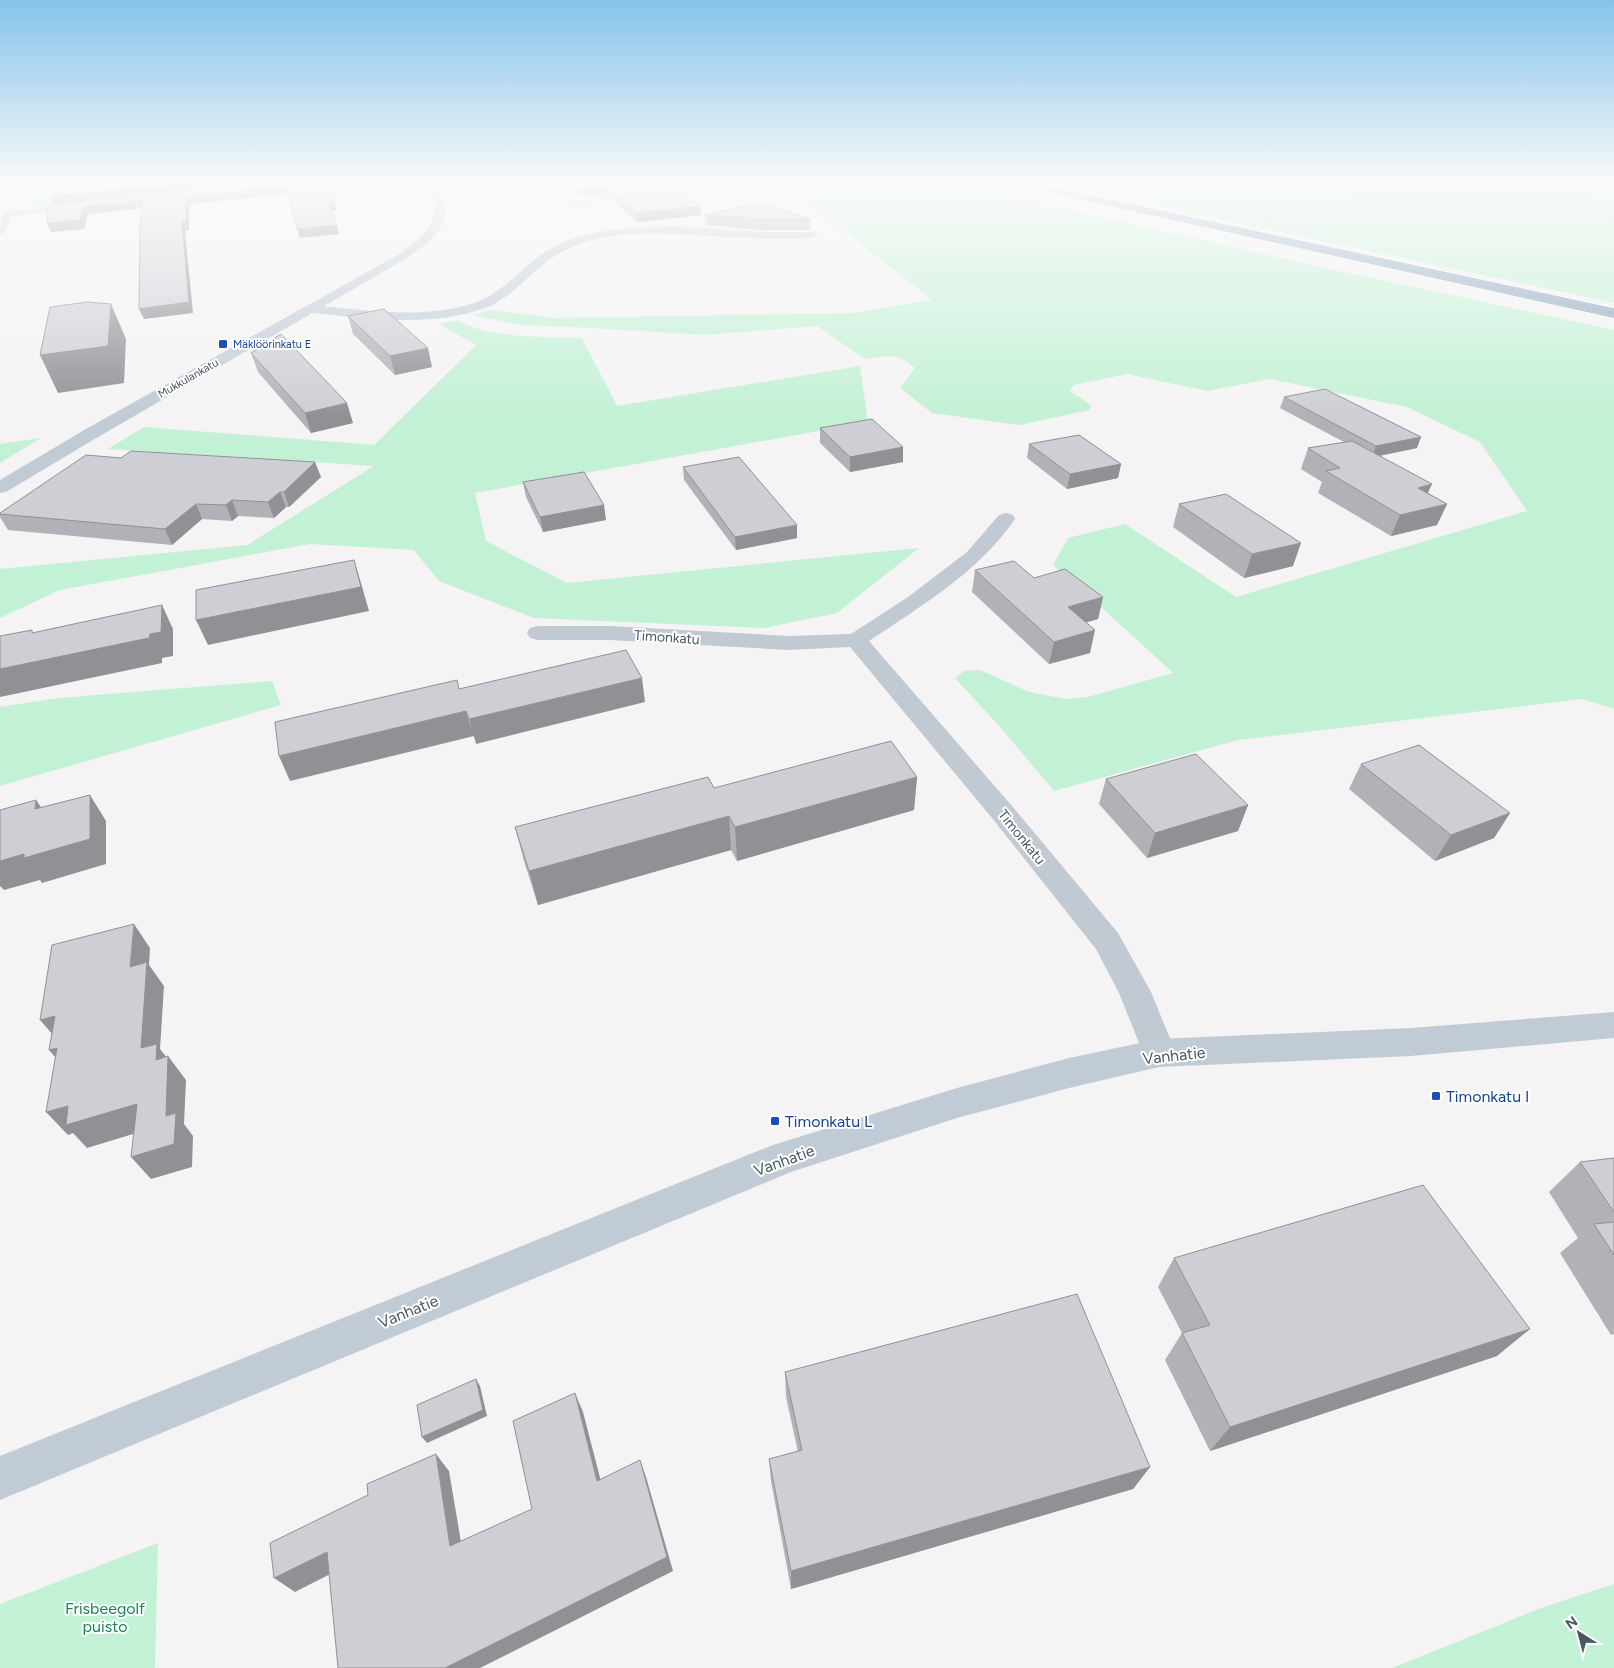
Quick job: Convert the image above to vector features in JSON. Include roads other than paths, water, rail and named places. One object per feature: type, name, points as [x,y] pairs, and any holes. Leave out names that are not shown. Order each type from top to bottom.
[{"type":"highway","points":[[1372,261],[1614,313]]},
{"type":"street","name":"Mukkulankatu","points":[[0,488],[101,428],[395,261]]},
{"type":"street","points":[[312,309],[421,315],[456,311],[482,305],[497,297],[543,261]]},
{"type":"street","points":[[856,640],[915,601],[974,556],[1006,519]]},
{"type":"street","name":"Timonkatu","points":[[538,633],[610,633],[789,643],[856,640],[1002,812],[1107,941],[1135,992],[1159,1053]]},
{"type":"street","name":"Vanhatie","points":[[0,1478],[786,1157],[958,1103],[1068,1073],[1159,1053],[1411,1042],[1614,1025]]},
{"type":"place","name":"Mäklöörinkatu E","points":[[223,344]]},
{"type":"place","name":"Timonkatu I","points":[[1436,1096]]},
{"type":"place","name":"Timonkatu L","points":[[775,1121]]},
{"type":"park label","name":"Frisbeegolf puisto","points":[[105,1617]]}]
